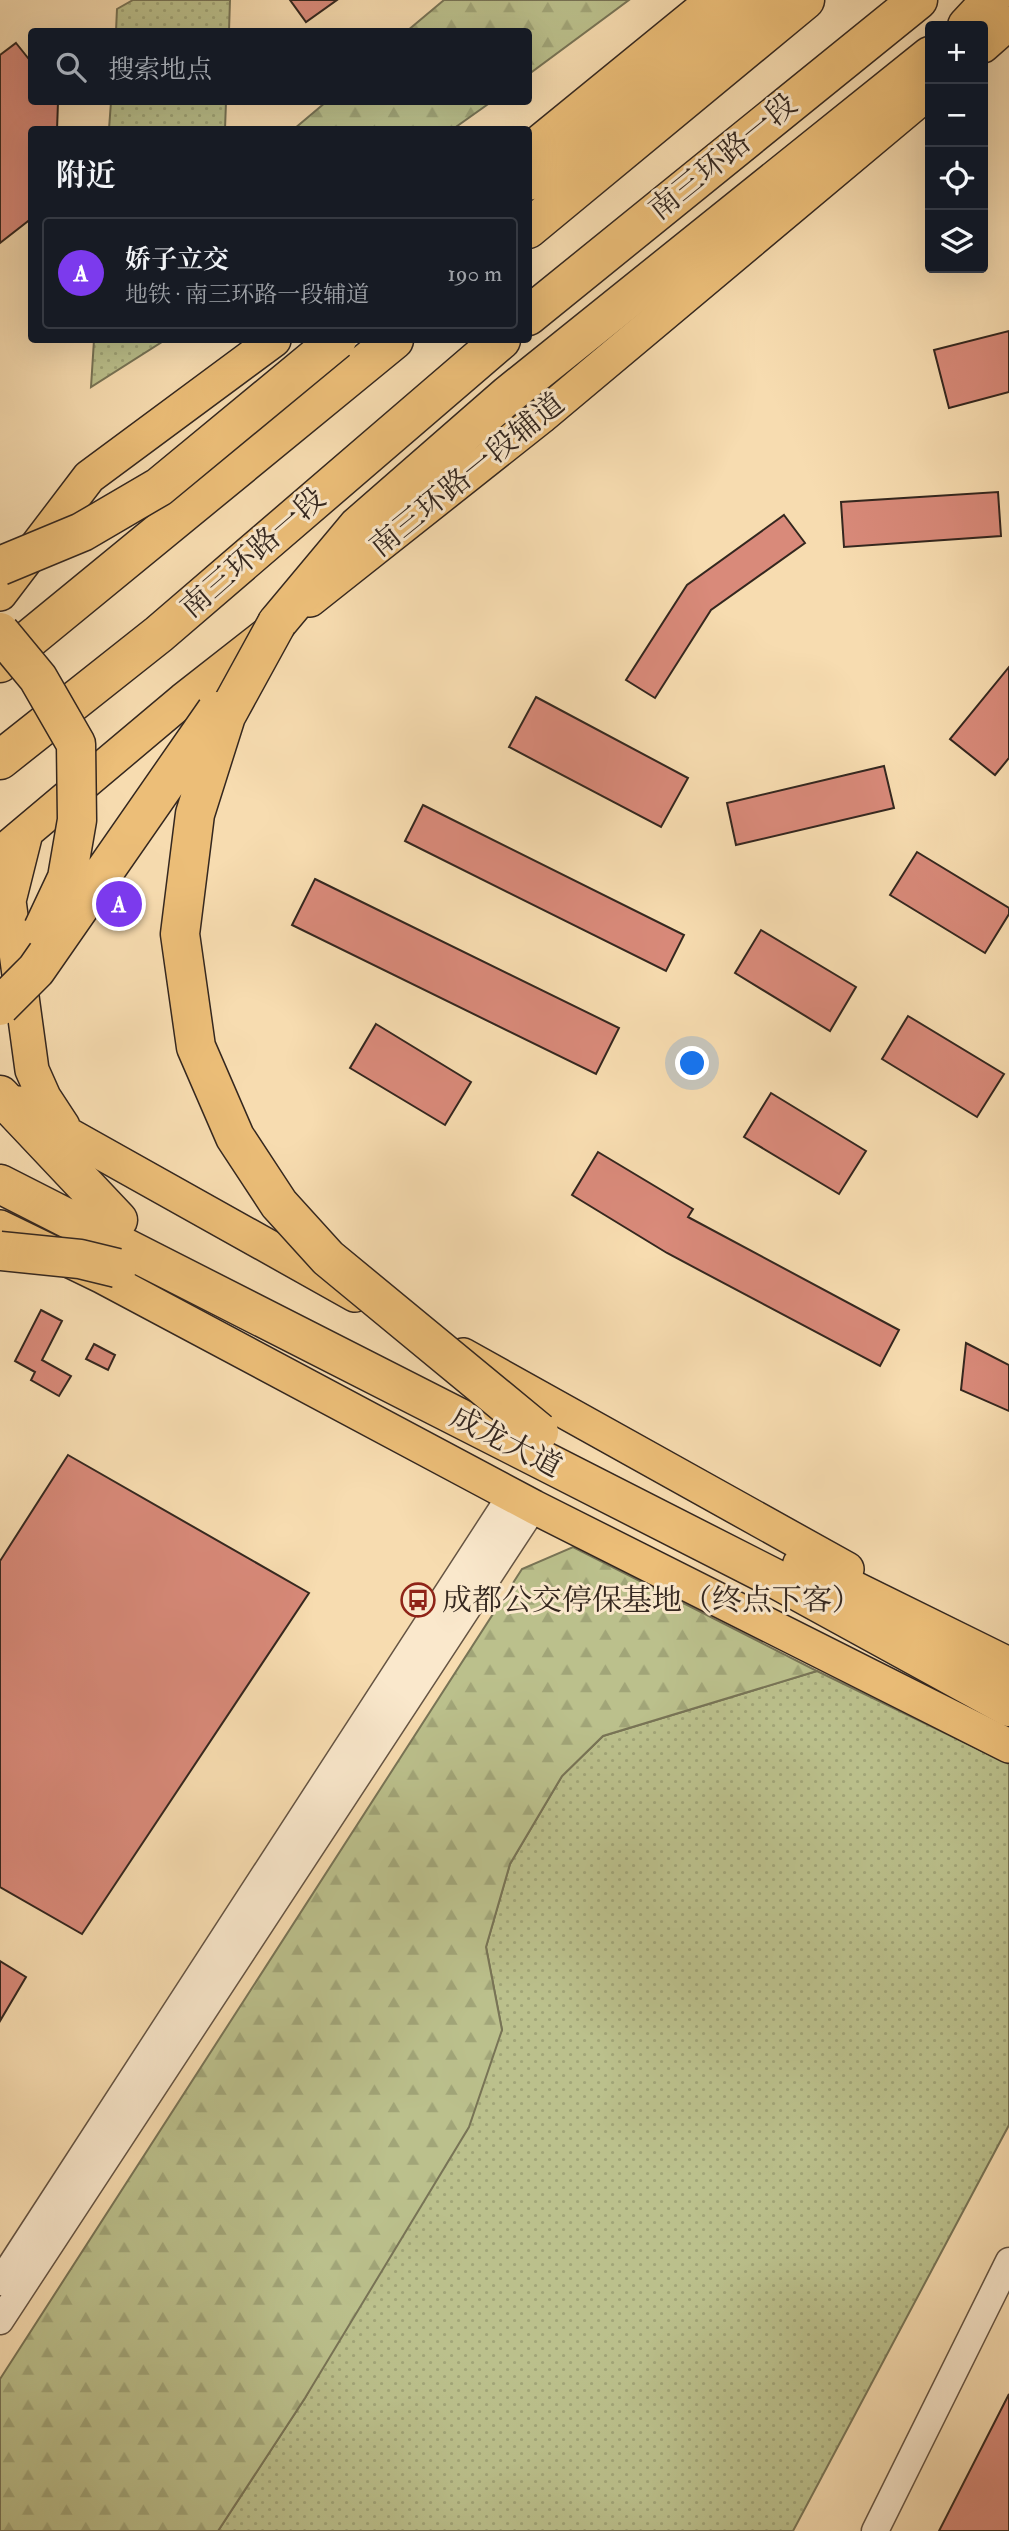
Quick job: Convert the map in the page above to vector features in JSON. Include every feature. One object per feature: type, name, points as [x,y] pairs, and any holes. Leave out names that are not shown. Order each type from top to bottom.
[{"type":"highway","points":[[532,178],[719,30],[763,0]]},
{"type":"highway","points":[[532,226],[805,0]]},
{"type":"highway","name":"南三环路一段","points":[[532,313],[918,0]]},
{"type":"highway","points":[[972,21],[991,0]]},
{"type":"highway","points":[[0,1006],[36,970],[277,623],[358,526],[508,394],[925,60]]},
{"type":"highway","points":[[0,566],[82,532],[159,487],[333,343]]},
{"type":"highway","points":[[0,663],[390,343]]},
{"type":"highway","name":"南三环路一段","points":[[0,760],[159,634],[498,343]]},
{"type":"highway","points":[[277,623],[226,716],[195,814],[180,934],[197,1047],[235,1137],[279,1204],[328,1258],[535,1443]]},
{"type":"highway","points":[[0,632],[38,678],[76,744],[77,820],[67,878],[36,943],[0,995]]},
{"type":"highway","points":[[0,791],[101,679]]},
{"type":"highway","points":[[0,1093],[118,1220]]},
{"type":"highway","name":"成龙大道","points":[[0,1160],[118,1220],[535,1443],[778,1567],[1009,1666]]},
{"type":"highway","name":"成龙大道","points":[[0,1184],[535,1443]]},
{"type":"highway","points":[[0,1251],[80,1258],[117,1268],[211,1307],[368,1392],[535,1443]]},
{"type":"highway","name":"成龙大道","points":[[778,1567],[1009,1707]]},
{"type":"main road","points":[[532,148],[713,0]]},
{"type":"main road","points":[[988,42],[1009,23]]},
{"type":"main road","name":"南三环路一段辅道","points":[[0,854],[183,700],[541,417],[925,95]]},
{"type":"main road","points":[[0,594],[89,477],[271,343]]},
{"type":"main road","points":[[26,833],[9,901],[32,1070],[44,1097],[71,1136]]},
{"type":"main road","points":[[0,1093],[71,1136],[898,1597],[1009,1666]]},
{"type":"main road","points":[[0,1227],[103,1277],[523,1501],[1009,1746]]},
{"type":"street","points":[[0,2282],[523,1501]]},
{"type":"street","points":[[0,2321],[523,1501]]},
{"type":"street","points":[[875,2531],[1009,2261]]},
{"type":"green space","points":[[133,0],[230,0],[229,28],[116,28],[117,9]]},
{"type":"green space","points":[[444,0],[629,0],[532,72],[532,28],[411,28]]},
{"type":"green space","points":[[111,105],[226,105],[225,126],[109,126]]},
{"type":"green space","points":[[322,105],[487,105],[457,126],[298,126]]},
{"type":"green space","points":[[94,343],[160,343],[91,387]]},
{"type":"green space","points":[[573,1547],[817,1671],[603,1736],[562,1776],[510,1864],[486,1947],[502,2030],[469,2127],[305,2398],[218,2531],[0,2531],[0,2379],[522,1569]]},
{"type":"green space","points":[[817,1671],[1009,1764],[1009,2125],[793,2531],[218,2531],[305,2398],[502,2030],[486,1947],[510,1864],[562,1776],[603,1736]]},
{"type":"building","points":[[290,0],[337,0],[306,22]]},
{"type":"building","points":[[16,43],[28,58],[28,105],[58,105],[57,126],[28,126],[28,221],[0,243],[0,55]]},
{"type":"building","points":[[1009,331],[1009,392],[949,408],[934,350]]},
{"type":"building","points":[[998,492],[1001,536],[844,547],[841,502]]},
{"type":"building","points":[[784,515],[805,543],[711,610],[655,698],[626,680],[687,585]]},
{"type":"building","points":[[1009,667],[1009,758],[995,775],[950,739]]},
{"type":"building","points":[[536,697],[688,778],[661,827],[509,747]]},
{"type":"building","points":[[884,766],[894,808],[736,845],[727,803]]},
{"type":"building","points":[[423,805],[684,935],[666,971],[405,841]]},
{"type":"building","points":[[917,852],[1009,908],[1009,914],[985,953],[890,895]]},
{"type":"building","points":[[315,879],[619,1028],[596,1074],[292,925]]},
{"type":"building","points":[[761,930],[856,987],[830,1031],[735,973]]},
{"type":"building","points":[[908,1016],[1004,1074],[977,1117],[882,1059]]},
{"type":"building","points":[[376,1024],[471,1082],[445,1125],[350,1068]]},
{"type":"building","points":[[771,1093],[866,1151],[839,1194],[744,1137]]},
{"type":"building","points":[[598,1152],[693,1209],[688,1217],[899,1330],[880,1366],[667,1253],[572,1195]]},
{"type":"building","points":[[41,1310],[62,1321],[42,1360],[71,1376],[59,1396],[31,1380],[35,1372],[15,1361]]},
{"type":"building","points":[[966,1343],[1009,1365],[1009,1411],[961,1390]]},
{"type":"building","points":[[94,1344],[115,1355],[108,1370],[86,1359]]},
{"type":"building","points":[[68,1455],[309,1593],[82,1934],[0,1887],[0,1561]]},
{"type":"building","points":[[0,1961],[26,1977],[0,2021]]},
{"type":"building","points":[[1009,2394],[1009,2531],[939,2531]]},
{"type":"place","name":"娇子立交","points":[[119,904]]},
{"type":"place","name":"成都公交停保基地（终点下客）","points":[[418,1600]]}]
